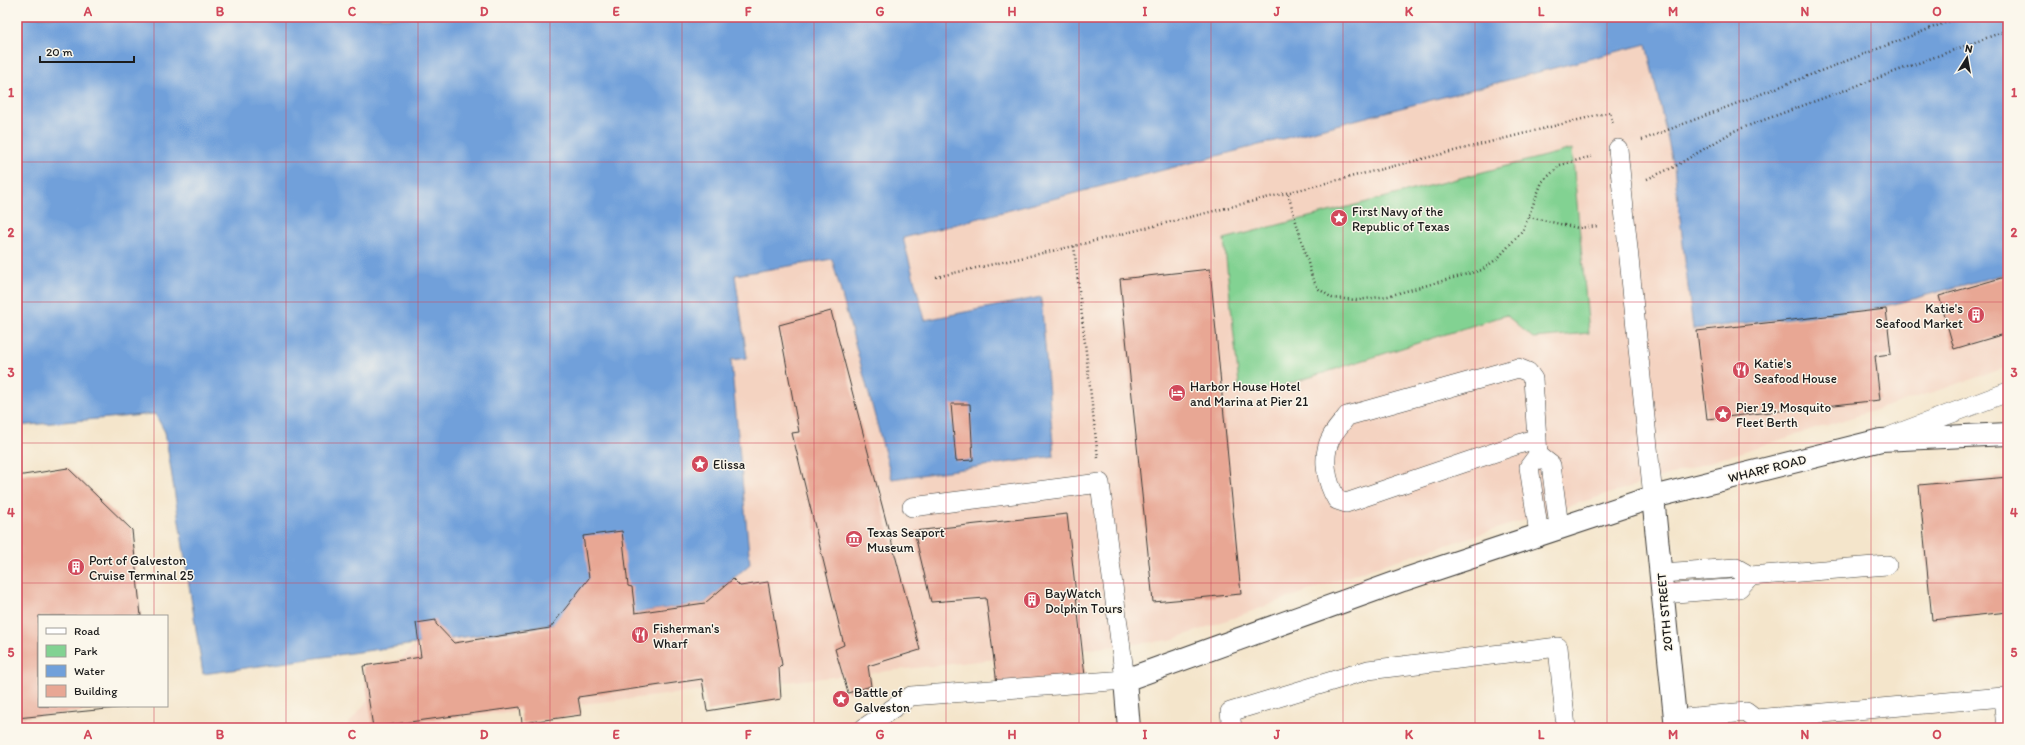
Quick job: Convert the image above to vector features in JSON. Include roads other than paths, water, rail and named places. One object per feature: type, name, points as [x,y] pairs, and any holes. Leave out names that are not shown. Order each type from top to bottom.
[{"type":"street","name":"WHARF ROAD","points":[[1125,680],[1403,580],[1653,497],[1881,440],[2008,434]]},
{"type":"street","name":"20TH STREET","points":[[1653,497],[1675,723]]},
{"type":"street","points":[[1125,680],[1129,728]]},
{"type":"lane","points":[[1618,149],[1653,497]]},
{"type":"lane","points":[[1538,446],[1346,503],[1337,500],[1331,490],[1325,462],[1331,437],[1348,416],[1518,368],[1528,372],[1533,378],[1538,446],[1529,467],[1539,534]]},
{"type":"lane","name":"WHARF ROAD","points":[[1881,440],[2008,392]]},
{"type":"lane","points":[[1538,446],[1551,465],[1560,527]]},
{"type":"lane","points":[[864,728],[911,696],[1125,680],[1100,482],[912,507]]},
{"type":"lane","points":[[1662,584],[1736,568],[1750,576],[1887,565]]},
{"type":"lane","points":[[1232,728],[1230,712],[1368,670],[1558,647],[1566,728]]},
{"type":"lane","points":[[1675,723],[1746,712],[1760,723],[2003,697],[2006,728]]},
{"type":"water","points":[[17,17],[2008,17],[2008,273],[1879,308],[1693,329],[1674,167],[1646,44],[903,238],[925,320],[1041,297],[1054,456],[892,479],[832,259],[735,275],[747,358],[731,360],[750,564],[705,603],[203,674],[165,432],[155,414],[17,426]]},
{"type":"place","name":"First Navy of the Republic of Texas","points":[[1339,218]]},
{"type":"place","name":"Katie's Seafood Market","points":[[1976,315]]},
{"type":"place","name":"Katie's Seafood House","points":[[1741,370]]},
{"type":"place","name":"Harbor House Hotel and Marina at Pier 21","points":[[1177,393]]},
{"type":"place","name":"Pier 19, Mosquito Fleet Berth","points":[[1723,414]]},
{"type":"place","name":"Elissa","points":[[700,464]]},
{"type":"place","name":"Texas Seaport Museum","points":[[854,539]]},
{"type":"place","name":"Port of Galveston Cruise Terminal 25","points":[[76,567]]},
{"type":"place","name":"BayWatch Dolphin Tours","points":[[1032,600]]},
{"type":"place","name":"Fisherman's Wharf","points":[[640,635]]},
{"type":"place","name":"Battle of Galveston","points":[[841,699]]}]
